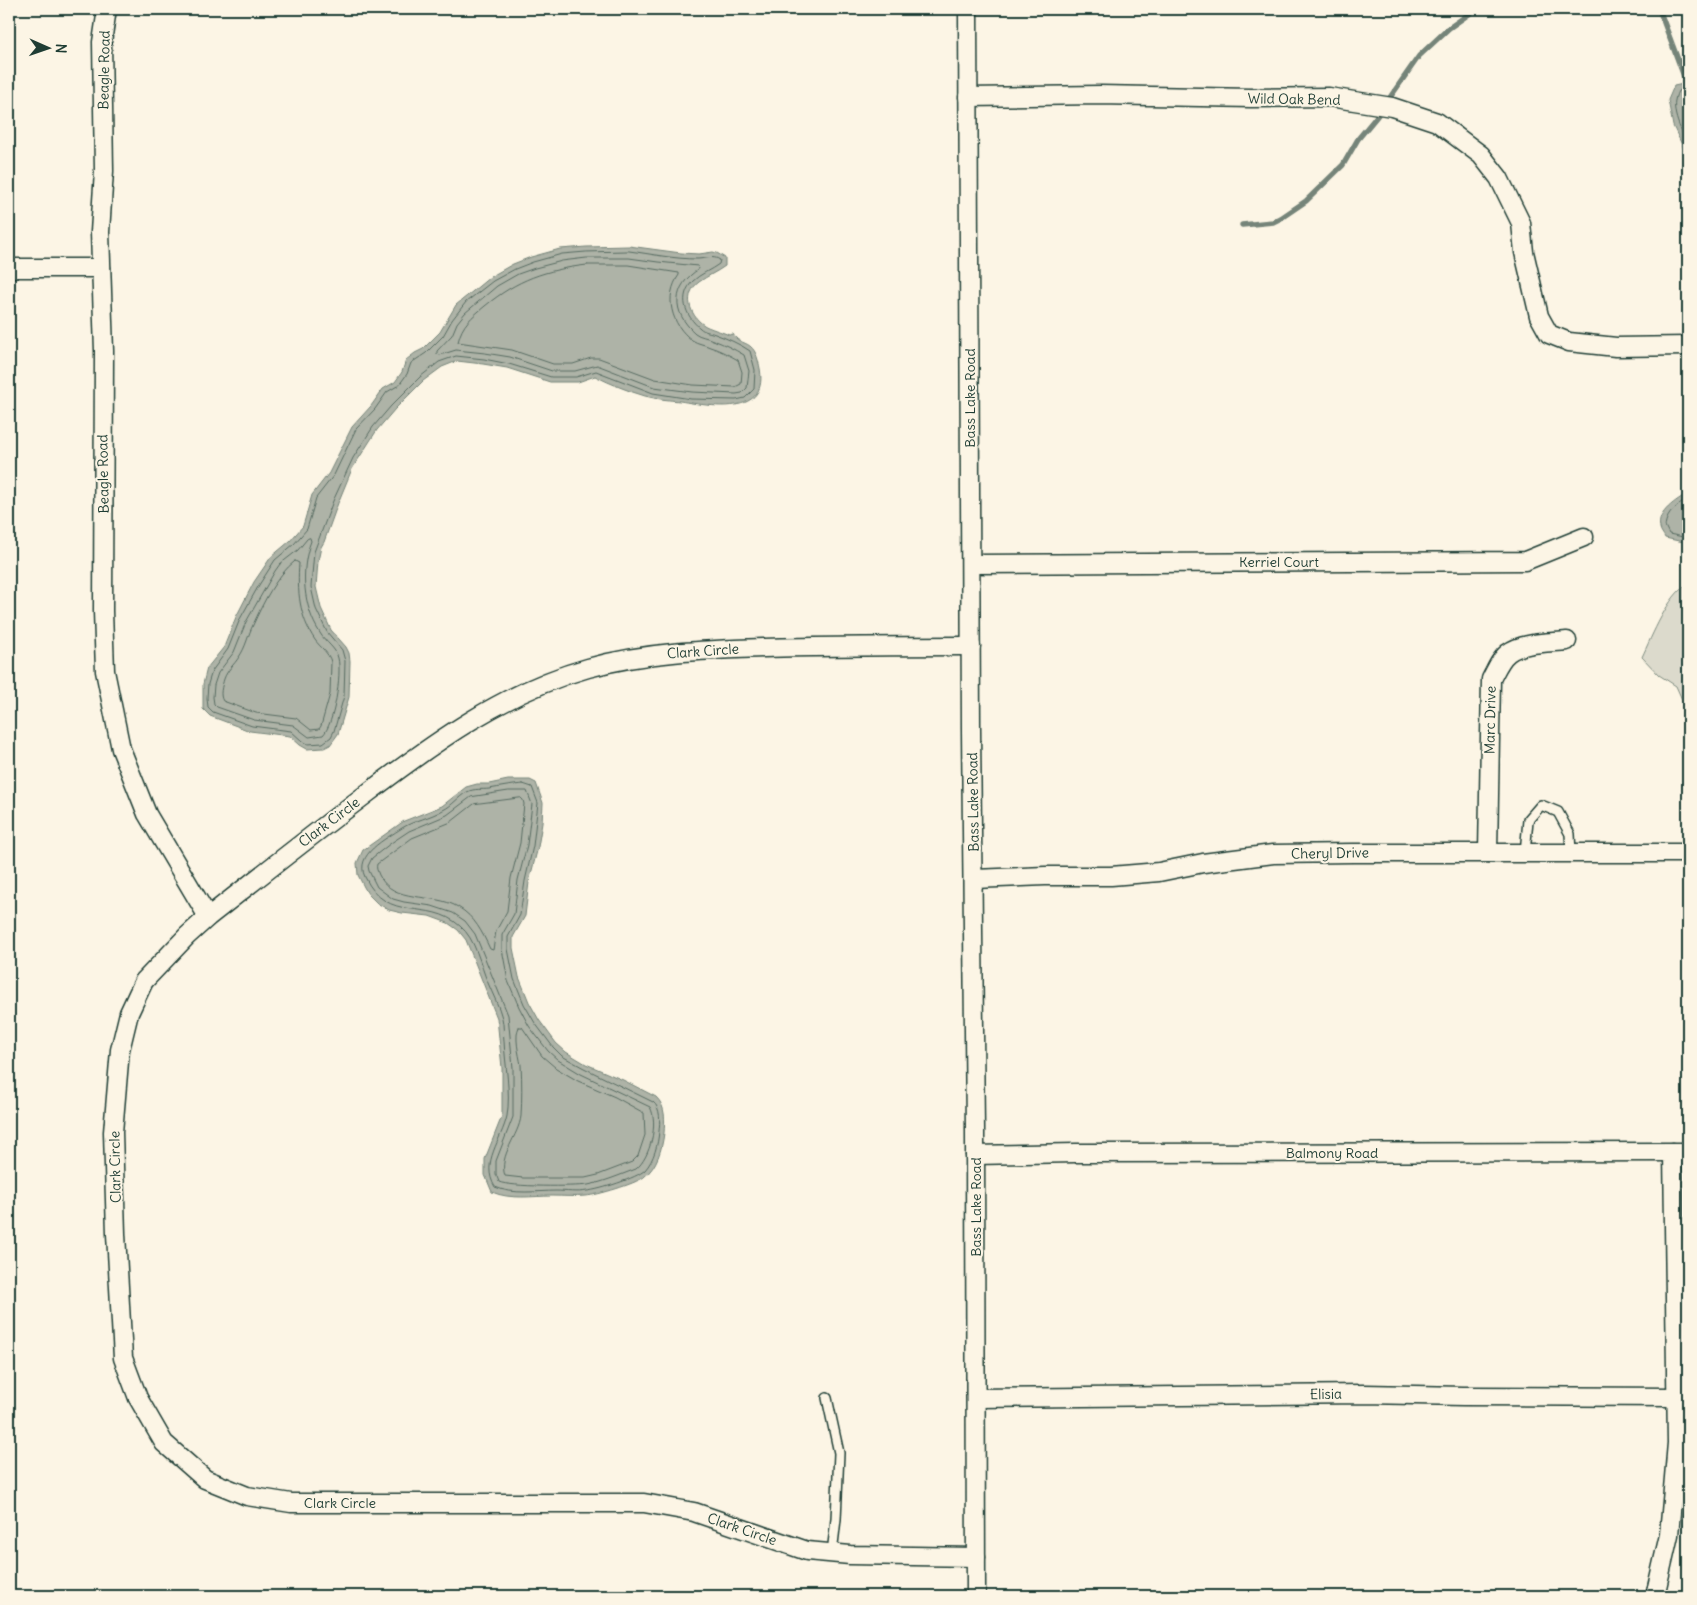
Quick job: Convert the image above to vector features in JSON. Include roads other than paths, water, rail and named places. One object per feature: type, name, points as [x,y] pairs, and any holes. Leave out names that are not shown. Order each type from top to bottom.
[{"type":"street","name":"Beagle Road","points":[[107,9],[102,42],[104,171],[100,232],[104,351],[103,611],[105,671],[121,749],[147,814],[208,917]]},
{"type":"street","name":"Bass Lake Road","points":[[968,9],[976,1155],[976,1596]]},
{"type":"street","name":"Wild Oak Bend","points":[[968,97],[1100,95],[1251,98],[1329,97],[1392,107],[1437,122],[1481,155],[1499,178],[1521,223],[1524,252],[1539,316],[1550,334],[1569,342],[1616,347],[1688,346]]},
{"type":"street","points":[[9,268],[101,268]]},
{"type":"street","name":"Kerriel Court","points":[[971,564],[1525,561],[1584,537]]},
{"type":"street","name":"Marc Drive","points":[[1488,853],[1491,679],[1500,662],[1509,652],[1527,645],[1567,641]]},
{"type":"street","name":"Clark Circle","points":[[971,646],[822,646],[704,650],[642,656],[587,668],[541,684],[470,720],[387,778],[208,917],[186,936],[144,981],[129,1014],[120,1050],[114,1132],[116,1234],[123,1358],[138,1398],[164,1443],[205,1479],[247,1496],[285,1503],[644,1503],[694,1512],[807,1551],[850,1555],[976,1557]]},
{"type":"street","name":"Cheryl Drive","points":[[974,879],[1110,876],[1159,872],[1203,863],[1273,854],[1688,853]]},
{"type":"street","points":[[1655,1596],[1669,1534],[1678,1443],[1676,1397],[1681,1152]]},
{"type":"street","name":"Balmony Road","points":[[976,1155],[1076,1153],[1681,1152]]},
{"type":"street","name":"Elisia","points":[[976,1398],[1365,1394],[1676,1397]]},
{"type":"lane","points":[[1525,853],[1528,820],[1541,805],[1558,812],[1570,834],[1571,853]]},
{"type":"lane","points":[[827,1398],[839,1453],[836,1519],[832,1553]]},
{"type":"water","points":[[1688,83],[1688,152],[1685,151],[1673,126],[1668,100],[1674,86]]},
{"type":"water","points":[[629,246],[681,253],[699,254],[713,252],[725,258],[725,266],[694,287],[691,292],[690,304],[695,316],[704,325],[729,335],[733,334],[736,338],[753,348],[758,360],[761,379],[758,392],[750,400],[738,404],[724,406],[709,405],[645,396],[595,376],[578,382],[550,382],[507,368],[483,364],[457,361],[442,367],[423,381],[377,430],[352,469],[321,547],[316,587],[321,608],[331,630],[346,647],[350,661],[349,697],[338,734],[330,745],[324,748],[307,749],[290,736],[250,731],[210,716],[203,709],[203,684],[207,668],[224,647],[236,617],[254,582],[271,557],[290,541],[303,526],[312,495],[329,473],[352,427],[383,389],[395,382],[402,372],[406,360],[423,349],[440,332],[456,305],[490,277],[513,264],[560,249]]},
{"type":"water","points":[[1688,493],[1688,543],[1665,538],[1660,529],[1661,517],[1668,507]]},
{"type":"water","points":[[508,780],[530,780],[536,783],[543,803],[542,823],[529,882],[525,916],[513,937],[513,948],[519,977],[529,1002],[539,1020],[556,1043],[566,1052],[586,1064],[656,1097],[663,1109],[665,1124],[662,1145],[656,1163],[649,1173],[633,1183],[592,1195],[514,1197],[492,1192],[485,1175],[485,1159],[502,1116],[502,1068],[497,1018],[466,940],[458,930],[448,923],[429,916],[389,910],[377,903],[368,894],[358,875],[357,863],[363,850],[404,821],[442,806],[466,787]]},
{"type":"waterway","points":[[1242,225],[1273,222],[1306,201],[1343,165],[1358,139],[1377,116],[1419,56],[1449,28],[1476,9]]},
{"type":"waterway","points":[[1659,9],[1688,87]]}]
